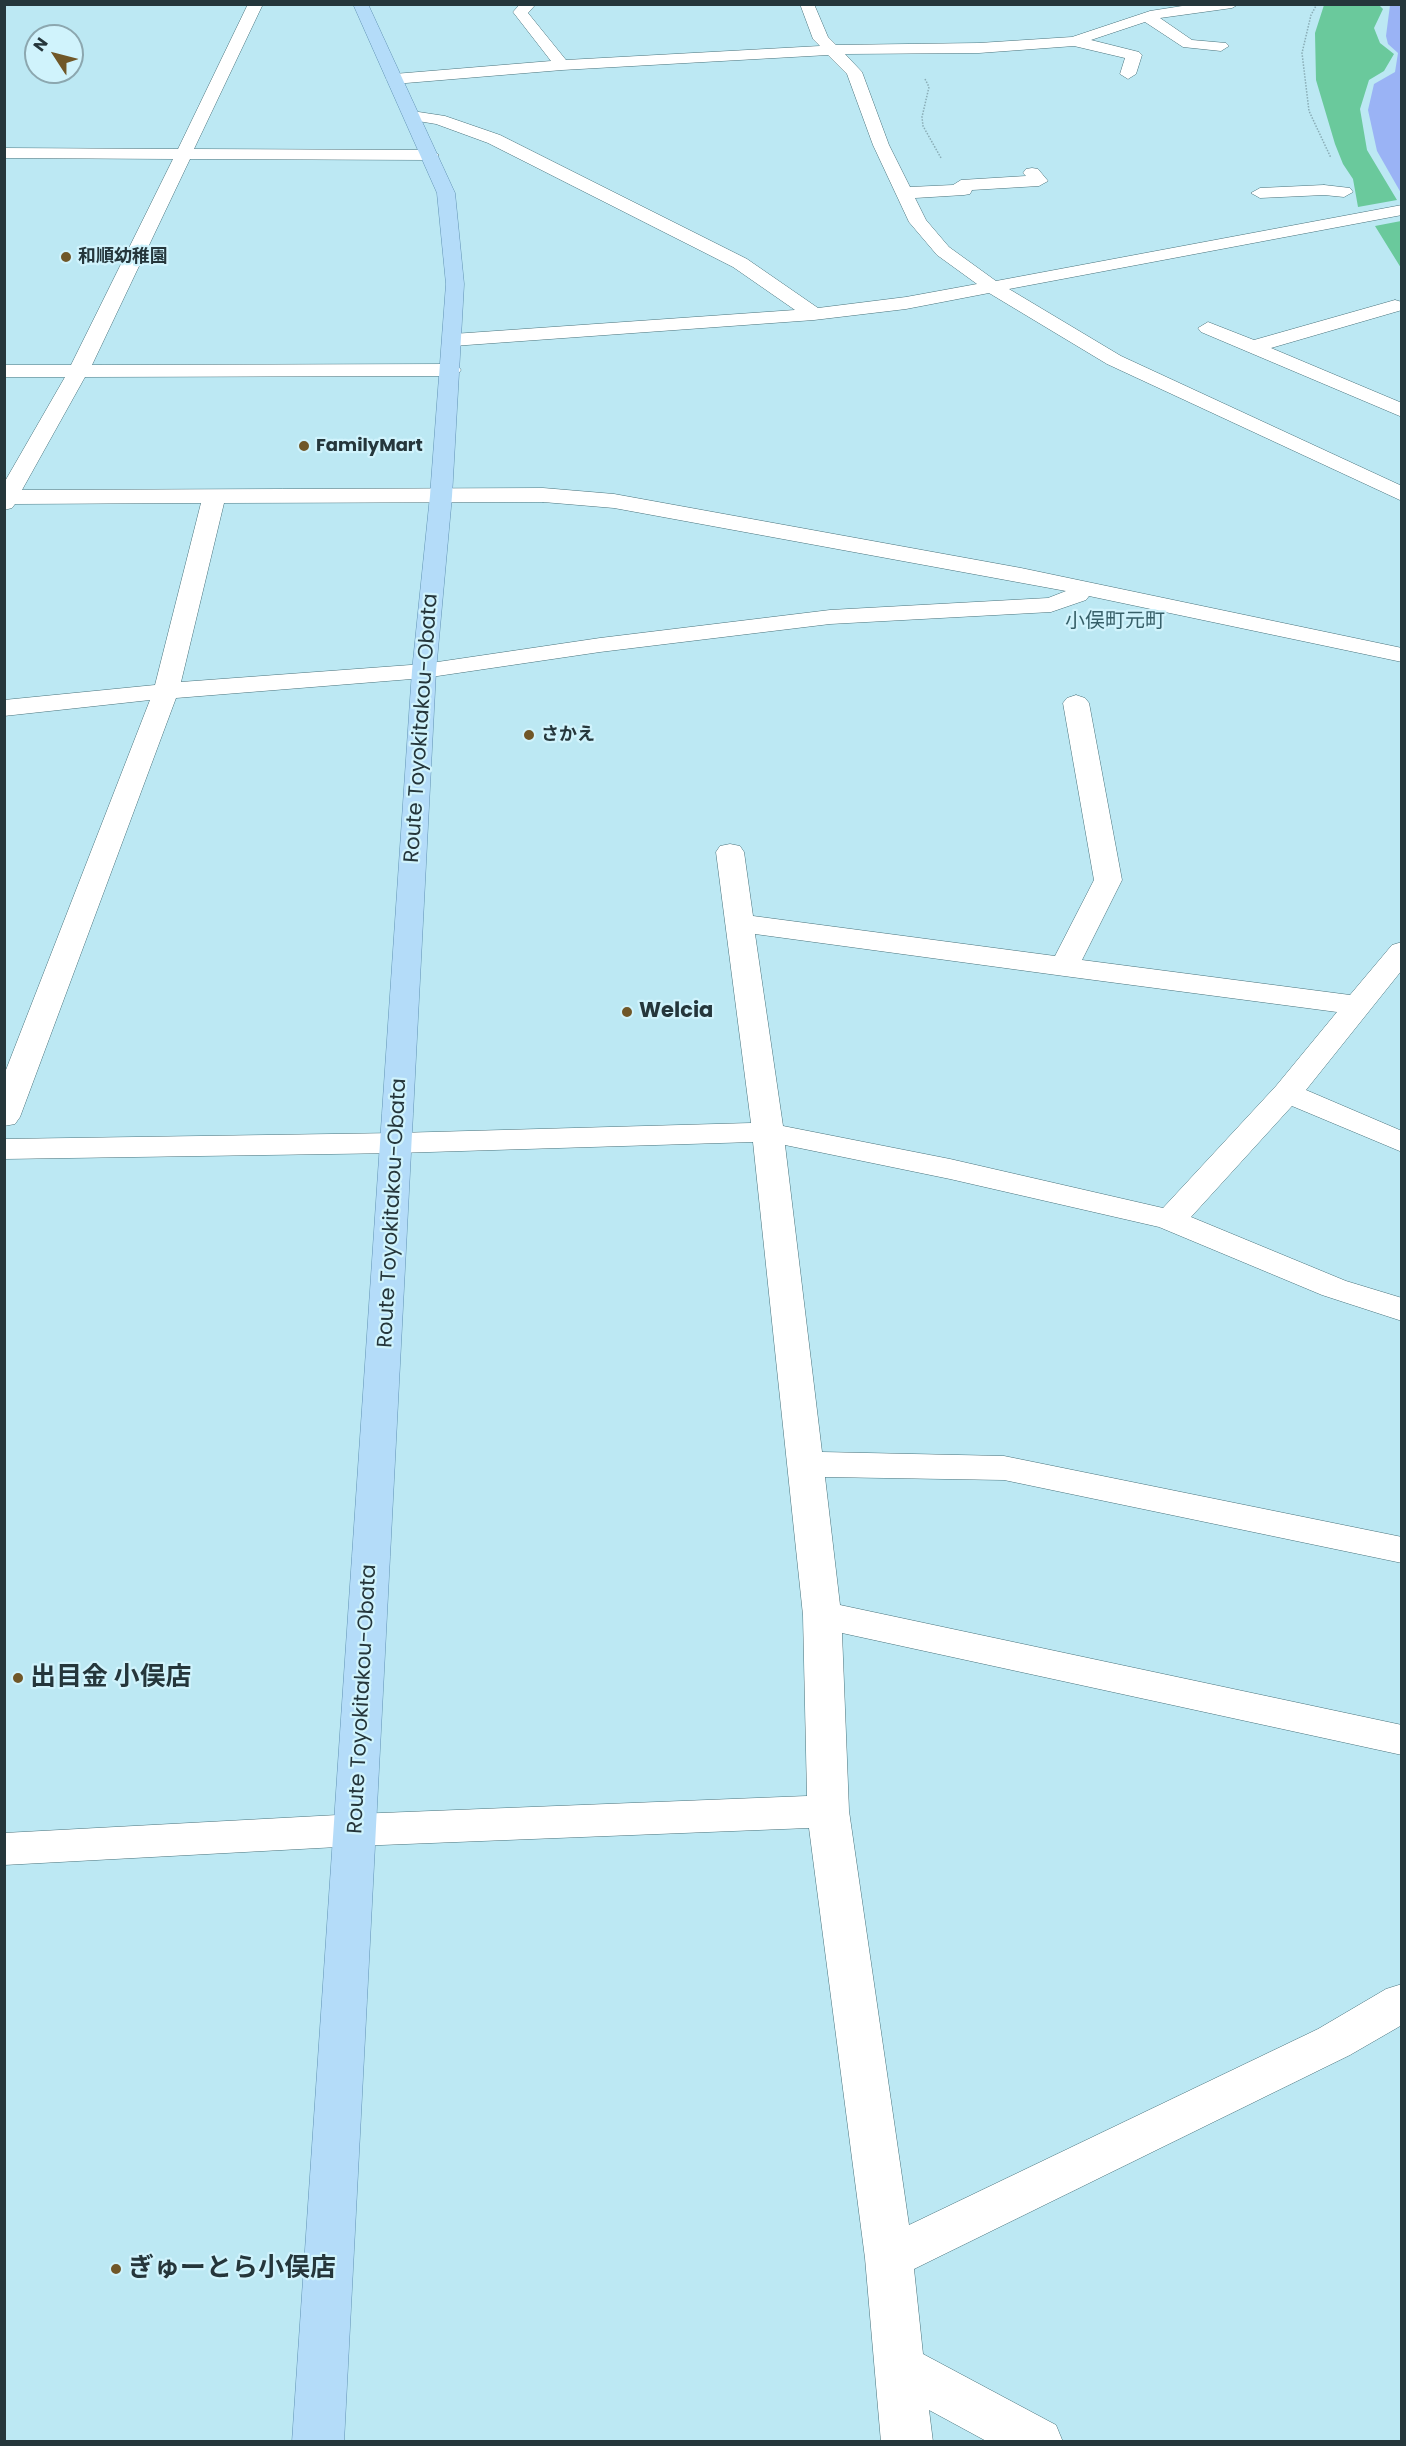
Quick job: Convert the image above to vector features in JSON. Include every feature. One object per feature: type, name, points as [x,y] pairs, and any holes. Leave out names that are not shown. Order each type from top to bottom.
[{"type":"main road","name":"Route Toyokitakou-Obata","points":[[318,2442],[424,671],[452,355],[454,284],[446,194],[431,155],[360,4]]},
{"type":"street","points":[[6,499],[78,372],[256,4]]},
{"type":"street","points":[[529,4],[520,12],[562,65]]},
{"type":"street","points":[[807,4],[821,39],[835,50],[854,72],[881,145],[918,222],[943,251],[994,288],[1114,360],[1401,495]]},
{"type":"street","points":[[394,79],[562,65],[835,50],[979,48],[1074,41],[1147,16],[1232,4]]},
{"type":"street","points":[[1147,16],[1188,44],[1221,46]]},
{"type":"street","points":[[1074,41],[1134,55],[1128,74]]},
{"type":"street","points":[[412,116],[439,119],[494,139],[740,263],[814,314]]},
{"type":"street","points":[[4,153],[431,155]]},
{"type":"street","points":[[904,193],[964,190],[961,185],[1039,181],[1032,173]]},
{"type":"street","points":[[1260,193],[1324,190],[1344,192]]},
{"type":"street","points":[[4,371],[78,372],[452,355],[814,314],[906,303],[994,288],[1395,211]]},
{"type":"street","points":[[1252,347],[1395,306]]},
{"type":"street","points":[[1208,328],[1401,411]]},
{"type":"street","points":[[1368,396],[1401,386]]},
{"type":"street","points":[[6,499],[543,495],[614,501],[1021,575],[1401,654]]},
{"type":"street","points":[[4,1118],[166,691],[214,497]]},
{"type":"street","points":[[4,708],[166,691],[424,671],[600,645],[830,617],[1051,605],[1078,595],[1083,589]]},
{"type":"street","points":[[1064,967],[1108,880],[1076,703]]},
{"type":"street","points":[[730,852],[768,1132],[822,1615],[828,1811],[889,2258],[907,2442]]},
{"type":"street","points":[[740,923],[1355,1005]]},
{"type":"street","points":[[1170,1221],[1287,1093],[1355,1005],[1401,951]]},
{"type":"street","points":[[1287,1093],[1401,1143]]},
{"type":"street","points":[[4,1149],[397,1143],[768,1132],[950,1169],[1170,1221],[1334,1288],[1401,1310]]},
{"type":"street","points":[[804,1464],[1004,1468],[1401,1550]]},
{"type":"street","points":[[822,1615],[1401,1740]]},
{"type":"street","points":[[4,1849],[356,1830],[828,1811]]},
{"type":"street","points":[[889,2258],[1334,2042],[1401,2002]]},
{"type":"street","points":[[899,2367],[1038,2442]]},
{"type":"path","points":[[1317,4],[1311,15],[1302,52],[1309,111],[1344,192]]},
{"type":"path","points":[[935,47],[922,73],[929,87],[922,117],[923,126],[936,152],[961,185]]},
{"type":"green space","points":[[1324,5],[1379,5],[1383,9],[1374,28],[1380,43],[1394,54],[1384,71],[1369,80],[1360,109],[1367,150],[1397,200],[1358,207],[1353,179],[1343,164],[1335,144],[1316,80],[1315,33]]},
{"type":"green space","points":[[1402,221],[1401,268],[1375,226]]},
{"type":"water","points":[[1390,5],[1401,5],[1401,193],[1377,151],[1368,110],[1374,84],[1395,72],[1398,53],[1388,44],[1386,36]]},
{"type":"place","name":"和順幼稚園","points":[[66,257]]},
{"type":"place","name":"FamilyMart","points":[[304,446]]},
{"type":"place","name":"さかえ","points":[[529,735]]},
{"type":"place","name":"Welcia","points":[[627,1012]]},
{"type":"place","name":"出目金 小俣店","points":[[18,1678]]},
{"type":"place","name":"ぎゅーとら小俣店","points":[[116,2269]]},
{"type":"district","name":"小俣町元町","points":[[1115,622]]}]
